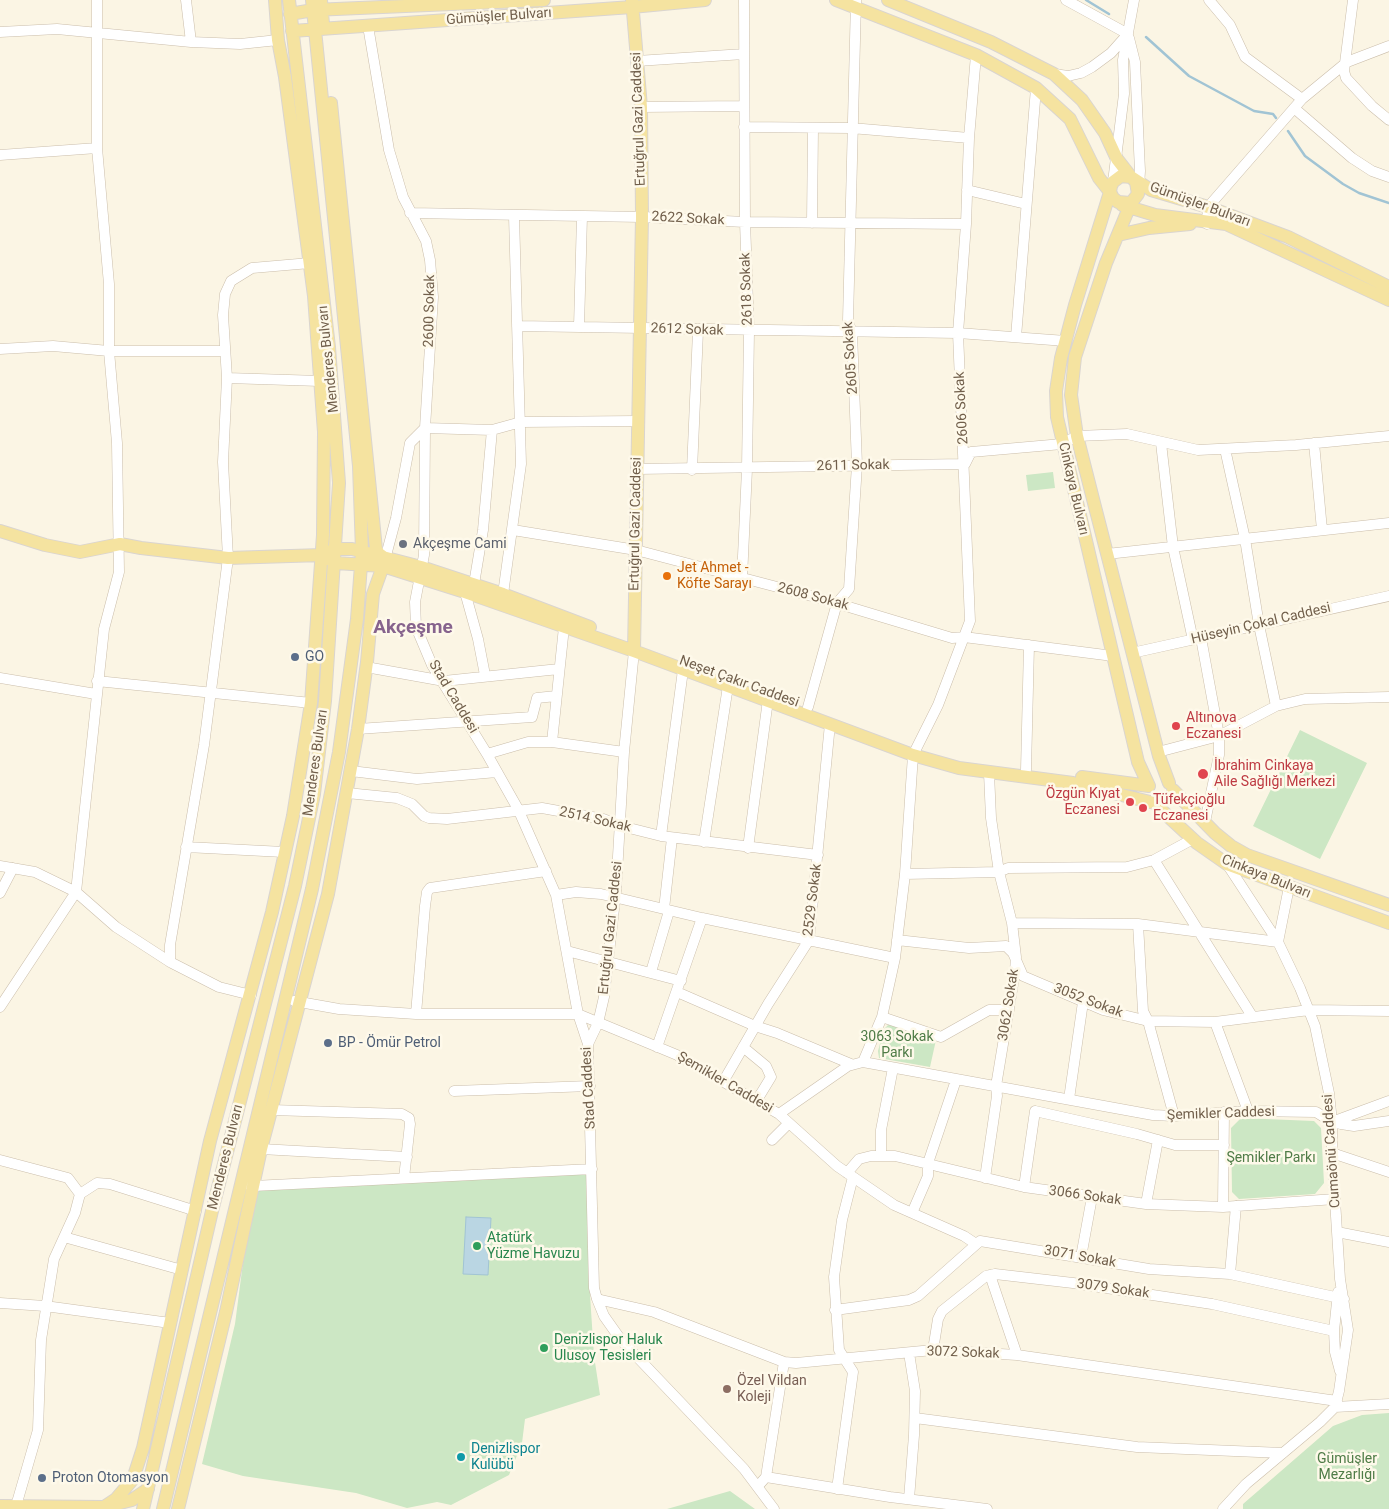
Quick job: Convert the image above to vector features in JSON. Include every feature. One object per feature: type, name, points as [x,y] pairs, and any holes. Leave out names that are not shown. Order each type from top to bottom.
[{"type":"main road","points":[[104,1507],[126,1489],[137,1471],[210,1141],[272,912],[293,816],[311,703],[325,496],[320,381],[310,263],[278,40],[275,0]]},
{"type":"main road","name":"Menderes Bulvarı","points":[[143,1509],[212,1211],[295,886],[314,794],[325,702],[336,564],[339,483],[330,357],[289,0]]},
{"type":"main road","name":"Gümüşler Bulvarı","points":[[290,14],[316,5],[544,0]]},
{"type":"main road","name":"Gümüşler Bulvarı","points":[[292,31],[705,0]]},
{"type":"main road","points":[[836,0],[855,3],[976,55],[1036,88],[1070,119],[1099,178],[1120,197]]},
{"type":"main road","name":"Gümüşler Bulvarı","points":[[888,0],[991,42],[1054,74],[1082,100],[1105,133],[1117,159],[1136,183],[1389,300]]},
{"type":"main road","name":"Ertuğrul Gazi Caddesi","points":[[632,4],[641,107],[642,216],[634,647]]},
{"type":"main road","name":"Menderes Bulvarı","points":[[163,1509],[312,889],[339,752],[357,619],[362,551],[359,466],[320,30],[316,5]]},
{"type":"main road","points":[[178,1509],[224,1322],[261,1149],[328,894],[358,729],[373,594],[384,563],[376,549],[320,30]]},
{"type":"main road","points":[[1121,176],[1136,183],[1138,194],[1120,197],[1121,176]]},
{"type":"main road","name":"Gümüşler Bulvarı","points":[[1120,197],[1155,215],[1207,217],[1288,237],[1389,287]]},
{"type":"main road","name":"Cinkaya Bulvarı","points":[[1120,197],[1118,235],[1106,263],[1075,357],[1071,395],[1078,436],[1132,653],[1158,752],[1171,787],[1231,846],[1247,855],[1389,905]]},
{"type":"main road","name":"Cinkaya Bulvarı","points":[[1120,197],[1066,341],[1056,390],[1056,417],[1138,762],[1149,786]]},
{"type":"main road","points":[[1118,235],[1207,217]]},
{"type":"main road","points":[[0,531],[46,545],[80,552],[120,544],[228,558],[322,554],[336,549]]},
{"type":"main road","name":"Neşet Çakır Caddesi","points":[[336,549],[362,551],[384,563],[469,588],[564,627],[634,647],[683,670],[830,724],[959,768],[1073,783],[1154,804]]},
{"type":"main road","points":[[322,554],[336,564]]},
{"type":"main road","name":"Neşet Çakır Caddesi","points":[[336,564],[360,567],[384,563]]},
{"type":"main road","name":"Neşet Çakır Caddesi","points":[[469,588],[503,594],[634,647],[808,707],[914,752],[962,762],[1149,786]]},
{"type":"main road","points":[[1158,780],[1171,787],[1170,803],[1154,804],[1147,794],[1149,786],[1158,780]]},
{"type":"main road","name":"Cinkaya Bulvarı","points":[[1154,804],[1193,839],[1227,864],[1389,923]]},
{"type":"main road","points":[[0,1506],[104,1507],[132,1500],[148,1489]]},
{"type":"street","points":[[0,1007],[76,892],[104,629],[120,572],[116,443],[109,351],[109,284],[97,148],[97,0]]},
{"type":"street","points":[[186,0],[191,42]]},
{"type":"street","name":"2618 Sokak","points":[[742,578],[747,469],[749,331],[745,222],[744,0]]},
{"type":"street","points":[[1066,0],[1128,34],[1135,62],[1136,183]]},
{"type":"street","points":[[1120,197],[1117,159],[1124,94],[1123,60],[1134,0]]},
{"type":"street","points":[[1353,0],[1347,62],[1344,71],[1346,78],[1372,106],[1389,120]]},
{"type":"street","points":[[1212,1],[1230,25],[1246,57],[1302,99]]},
{"type":"street","name":"2605 Sokak","points":[[808,707],[837,603],[850,590],[857,465],[852,333],[848,321],[855,3]]},
{"type":"street","name":"2600 Sokak","points":[[368,26],[389,150],[397,182],[410,212],[426,241],[430,260],[433,297],[425,428],[424,555],[420,573]]},
{"type":"street","points":[[0,32],[57,29],[97,31],[191,42],[240,44],[278,40]]},
{"type":"street","points":[[1054,74],[1068,76],[1086,70],[1111,53],[1128,34]]},
{"type":"street","points":[[1207,217],[1302,99],[1347,62],[1389,46]]},
{"type":"street","points":[[637,61],[744,54]]},
{"type":"street","name":"2606 Sokak","points":[[914,752],[938,704],[970,622],[965,464],[958,333],[966,224],[969,138],[976,55]]},
{"type":"street","points":[[1016,337],[1036,88]]},
{"type":"street","points":[[641,107],[744,106]]},
{"type":"street","points":[[1294,108],[1352,158],[1372,171],[1389,177]]},
{"type":"street","points":[[744,127],[851,128],[969,138]]},
{"type":"street","points":[[812,223],[813,128]]},
{"type":"street","points":[[0,155],[97,148]]},
{"type":"street","points":[[967,190],[1026,204]]},
{"type":"street","name":"2622 Sokak","points":[[410,212],[514,216],[642,216],[745,222],[966,224]]},
{"type":"street","points":[[503,594],[514,530],[521,464],[514,216]]},
{"type":"street","points":[[579,328],[582,216]]},
{"type":"street","points":[[170,962],[170,945],[210,691],[228,558],[223,462],[227,378],[224,351],[225,294],[231,281],[252,268],[310,263]]},
{"type":"street","name":"2612 Sokak","points":[[517,326],[852,333],[958,333],[1066,341]]},
{"type":"street","points":[[692,470],[698,330]]},
{"type":"street","points":[[0,349],[53,346],[109,351],[224,351]]},
{"type":"street","points":[[227,378],[320,381]]},
{"type":"street","points":[[384,563],[410,443],[425,428],[492,430],[521,422],[638,421]]},
{"type":"street","points":[[485,675],[469,588],[483,530],[492,430]]},
{"type":"street","points":[[965,464],[972,452],[1062,444],[1078,436],[1127,434],[1198,450],[1314,444],[1389,436]]},
{"type":"street","points":[[1161,443],[1173,547],[1197,639],[1219,736],[1219,755],[1205,822]]},
{"type":"street","points":[[1314,444],[1322,530]]},
{"type":"street","points":[[1225,449],[1245,538],[1259,625],[1276,706]]},
{"type":"street","name":"2611 Sokak","points":[[637,469],[692,470],[965,464]]},
{"type":"street","points":[[1107,554],[1389,523]]},
{"type":"street","name":"2608 Sokak","points":[[514,530],[636,550],[837,603],[952,638],[964,636],[1113,656]]},
{"type":"street","name":"Stad Caddesi","points":[[420,573],[415,602],[416,627],[432,665],[444,681],[518,809],[556,895],[578,1014],[588,1044],[594,1288],[597,1299],[621,1340],[758,1486],[774,1509]]},
{"type":"street","name":"Hüseyin Çokal Caddesi","points":[[1132,653],[1389,596]]},
{"type":"street","points":[[552,742],[564,627]]},
{"type":"street","points":[[1026,770],[1029,645]]},
{"type":"street","name":"Ertuğrul Gazi Caddesi","points":[[588,1044],[598,1023],[604,997],[615,898],[621,826],[624,752],[634,647]]},
{"type":"street","points":[[366,667],[444,681],[559,668]]},
{"type":"street","points":[[661,836],[683,670]]},
{"type":"street","points":[[0,678],[96,694]]},
{"type":"street","points":[[97,682],[210,691],[311,703]]},
{"type":"street","points":[[704,842],[728,686]]},
{"type":"street","points":[[358,729],[468,723],[532,717],[537,698],[556,696]]},
{"type":"street","points":[[1158,752],[1219,736],[1276,706],[1304,699],[1389,697]]},
{"type":"street","points":[[748,848],[768,700]]},
{"type":"street","name":"2529 Sokak","points":[[723,1082],[755,1026],[809,940],[830,724]]},
{"type":"street","points":[[487,754],[528,742],[552,742],[624,752]]},
{"type":"street","points":[[863,1062],[882,1017],[895,958],[905,874],[914,752]]},
{"type":"street","points":[[351,771],[417,779],[442,779],[497,772]]},
{"type":"street","name":"3062 Sokak","points":[[985,1178],[996,1086],[1016,963],[1012,923],[999,872],[991,818],[989,773]]},
{"type":"street","name":"2514 Sokak","points":[[347,793],[397,798],[412,804],[428,818],[447,819],[518,809],[542,808],[603,819],[621,826],[672,838],[818,855]]},
{"type":"street","points":[[652,972],[667,910],[672,838]]},
{"type":"street","points":[[905,874],[999,872],[1008,868],[1127,867],[1154,860],[1193,839]]},
{"type":"street","points":[[186,847],[284,852]]},
{"type":"street","points":[[1154,860],[1252,1016]]},
{"type":"street","name":"Cumaönü Caddesi","points":[[1227,864],[1278,942],[1309,1010],[1321,1055],[1332,1122],[1334,1199],[1341,1298],[1348,1330],[1336,1404]]},
{"type":"street","points":[[0,866],[35,872],[76,892],[116,927],[170,962],[219,988],[251,995]]},
{"type":"street","points":[[0,894],[14,868]]},
{"type":"street","points":[[416,1014],[427,892],[434,886],[546,871]]},
{"type":"street","points":[[1012,923],[1138,924],[1278,942],[1289,887]]},
{"type":"street","points":[[556,895],[576,892],[615,898],[895,958]]},
{"type":"street","points":[[657,1047],[702,918]]},
{"type":"street","points":[[1138,924],[1143,1011],[1148,1021],[1174,1116]]},
{"type":"street","name":"3052 Sokak","points":[[897,940],[969,948],[1006,946],[1010,948],[1023,976],[1103,1010],[1148,1021],[1215,1022],[1309,1010],[1389,1011]]},
{"type":"street","points":[[567,951],[681,981]]},
{"type":"street","points":[[677,992],[755,1026],[777,1033],[852,1064]]},
{"type":"street","name":"Şemikler Caddesi","points":[[285,1000],[339,1008],[416,1014],[578,1014],[677,1055],[779,1114],[852,1064],[863,1062],[1153,1115],[1174,1116],[1248,1111],[1316,1112],[1332,1122],[1354,1126],[1389,1121]]},
{"type":"street","points":[[1069,1099],[1083,1002]]},
{"type":"street","points":[[882,1017],[941,1037],[989,1010],[1009,1010]]},
{"type":"street","points":[[1215,1022],[1248,1111]]},
{"type":"street","points":[[743,1047],[766,1066],[771,1077],[757,1100]]},
{"type":"street","points":[[881,1156],[882,1130],[893,1068]]},
{"type":"street","points":[[912,1213],[928,1176],[928,1163],[956,1080]]},
{"type":"street","points":[[454,1091],[590,1086]]},
{"type":"street","points":[[1332,1122],[1389,1101]]},
{"type":"street","points":[[271,1110],[402,1114],[408,1118],[410,1124],[404,1178]]},
{"type":"street","points":[[1024,1187],[1035,1111],[1175,1145],[1224,1144]]},
{"type":"street","points":[[1223,1207],[1224,1112]]},
{"type":"street","points":[[779,1114],[850,1175],[894,1204],[964,1236],[976,1244],[918,1296],[909,1300],[835,1310]]},
{"type":"street","points":[[772,1140],[789,1123]]},
{"type":"street","points":[[1146,1204],[1158,1140]]},
{"type":"street","points":[[261,1149],[407,1157]]},
{"type":"street","points":[[1332,1153],[1389,1172]]},
{"type":"street","name":"3066 Sokak","points":[[850,1175],[859,1159],[895,1156],[1024,1187],[1146,1204],[1223,1207],[1334,1199]]},
{"type":"street","points":[[0,1160],[68,1178],[80,1194]]},
{"type":"street","points":[[241,1183],[254,1186],[592,1169]]},
{"type":"street","points":[[837,1489],[853,1372],[840,1350],[835,1310],[834,1277],[850,1175]]},
{"type":"street","points":[[16,1506],[38,1430],[41,1340],[54,1259],[75,1213],[80,1194],[97,1183],[110,1184],[196,1211]]},
{"type":"street","points":[[1081,1257],[1092,1197]]},
{"type":"street","points":[[1230,1274],[1236,1206]]},
{"type":"street","points":[[1337,1232],[1389,1242]]},
{"type":"street","points":[[64,1237],[182,1270]]},
{"type":"street","name":"3071 Sokak","points":[[976,1244],[980,1241],[1149,1269],[1230,1274],[1341,1298]]},
{"type":"street","points":[[934,1350],[938,1319],[942,1311],[986,1276],[990,1275],[1018,1355]]},
{"type":"street","name":"3079 Sokak","points":[[990,1275],[1073,1283],[1203,1302],[1334,1331]]},
{"type":"street","name":"Cumaönü Caddesi","points":[[1341,1298],[1334,1331],[1335,1352],[1341,1377]]},
{"type":"street","name":"3072 Sokak","points":[[597,1299],[654,1312],[784,1362],[845,1360],[934,1350],[1018,1355],[1336,1404],[1389,1404]]},
{"type":"street","points":[[0,1303],[45,1306],[170,1323]]},
{"type":"street","points":[[908,1499],[915,1391],[909,1353]]},
{"type":"street","points":[[758,1486],[766,1477],[784,1362]]},
{"type":"street","points":[[1223,1509],[1246,1484],[1336,1404]]},
{"type":"street","points":[[914,1418],[1137,1447],[1283,1453]]},
{"type":"street","points":[[766,1477],[837,1489],[987,1509]]},
{"type":"green space","points":[[1053,472],[1055,488],[1028,491],[1026,475]]},
{"type":"green space","points":[[1300,730],[1367,763],[1320,859],[1253,826]]},
{"type":"green space","name":"3063 Sokak Parkı","points":[[889,1024],[936,1040],[930,1067],[879,1058],[878,1051],[884,1029]]},
{"type":"green space","name":"Şemikler Parkı","points":[[1241,1118],[1314,1121],[1321,1128],[1324,1183],[1315,1194],[1239,1199],[1232,1192],[1231,1128]]},
{"type":"green space","points":[[592,1169],[590,1295],[594,1356],[600,1395],[525,1419],[522,1443],[509,1475],[451,1505],[437,1502],[407,1508],[356,1493],[243,1476],[202,1464],[235,1324],[253,1186]]},
{"type":"green space","name":"Gümüşler Mezarlığı","points":[[1389,1413],[1389,1509],[1243,1509],[1243,1504],[1333,1426],[1362,1415]]},
{"type":"green space","points":[[730,1491],[755,1509],[667,1509]]},
{"type":"water","name":"Atatürk Yüzme Havuzu","points":[[466,1217],[491,1218],[488,1275],[463,1274]]},
{"type":"waterway","points":[[1086,0],[1109,14]]},
{"type":"waterway","points":[[1146,37],[1189,76],[1254,111],[1273,114],[1276,118]]},
{"type":"waterway","points":[[1288,131],[1305,156],[1343,184],[1359,193],[1389,203]]},
{"type":"place","name":"Akçeşme Cami","points":[[403,544]]},
{"type":"place","name":"Jet Ahmet - Köfte Sarayı","points":[[667,576]]},
{"type":"place","name":"GO","points":[[295,657]]},
{"type":"place","name":"Altınova Eczanesi","points":[[1176,726]]},
{"type":"place","name":"İbrahim Cinkaya Aile Sağlığı Merkezi","points":[[1203,774]]},
{"type":"place","name":"Özgün Kıyat Eczanesi","points":[[1130,802]]},
{"type":"place","name":"Tüfekçioğlu Eczanesi","points":[[1143,808]]},
{"type":"place","name":"BP - Ömür Petrol","points":[[328,1043]]},
{"type":"place","name":"Atatürk Yüzme Havuzu","points":[[477,1246]]},
{"type":"place","name":"Denizlispor Haluk Ulusoy Tesisleri","points":[[544,1348]]},
{"type":"place","name":"Özel Vildan Koleji","points":[[727,1389]]},
{"type":"place","name":"Denizlispor Kulübü","points":[[461,1457]]},
{"type":"place","name":"Proton Otomasyon","points":[[42,1478]]},
{"type":"district","name":"Akçeşme","points":[[413,628]]}]
